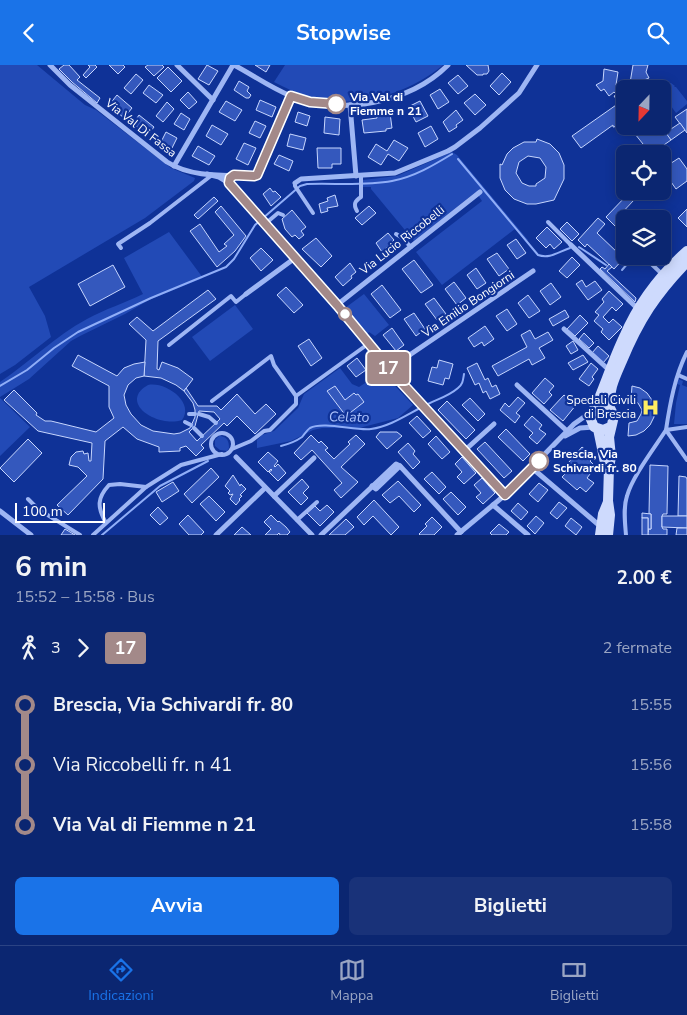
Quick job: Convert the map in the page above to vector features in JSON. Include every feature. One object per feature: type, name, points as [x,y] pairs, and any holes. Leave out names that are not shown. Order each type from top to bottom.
[{"type":"street","name":"Via Val Di Fassa","points":[[50,65],[70,85],[174,166],[196,173],[257,175],[291,96]]},
{"type":"street","points":[[56,70],[62,65]]},
{"type":"street","points":[[177,65],[213,100]]},
{"type":"street","points":[[174,166],[234,65],[291,96],[310,102],[350,105],[390,99],[409,91],[439,74],[448,65]]},
{"type":"street","points":[[296,187],[302,179],[360,177],[396,173],[430,160],[455,147],[480,128],[519,93],[535,67],[528,65]]},
{"type":"street","points":[[350,105],[360,177]]},
{"type":"street","points":[[210,174],[229,183],[337,305],[418,402],[505,495]]},
{"type":"street","points":[[229,183],[230,178],[234,175]]},
{"type":"street","name":"Via Lucio Riccobelli","points":[[337,305],[480,192]]},
{"type":"street","points":[[571,245],[638,309]]},
{"type":"street","points":[[608,467],[603,457],[601,437],[590,420],[593,410],[638,309],[663,275],[687,251]]},
{"type":"street","points":[[246,295],[295,258]]},
{"type":"street","points":[[608,535],[610,515],[608,467],[611,457],[609,437],[610,427],[614,419],[609,397],[614,379],[644,315],[668,281],[687,262]]},
{"type":"street","name":"Via Emilio Bongiorni","points":[[389,369],[534,271]]},
{"type":"street","points":[[564,329],[610,371]]},
{"type":"street","points":[[516,385],[567,431]]},
{"type":"street","points":[[321,535],[396,464],[400,466],[459,533],[505,495],[574,424],[593,410],[602,406],[610,408]]},
{"type":"street","points":[[464,451],[494,424]]},
{"type":"street","points":[[561,439],[580,428],[606,429],[610,427]]},
{"type":"street","points":[[236,457],[312,535]]},
{"type":"street","points":[[274,496],[314,458]]},
{"type":"street","points":[[532,468],[600,531],[608,501]]},
{"type":"street","points":[[216,535],[266,488]]},
{"type":"street","points":[[493,505],[528,535]]},
{"type":"street","points":[[0,511],[31,535]]},
{"type":"lane","points":[[121,248],[118,244],[150,223],[210,174]]},
{"type":"lane","points":[[357,211],[355,204],[361,197],[360,177]]},
{"type":"lane","points":[[296,187],[313,213]]},
{"type":"lane","points":[[263,221],[278,213],[283,215]]},
{"type":"lane","points":[[548,222],[571,245]]},
{"type":"lane","points":[[396,234],[402,237],[410,247]]},
{"type":"lane","points":[[652,265],[663,275]]},
{"type":"lane","points":[[168,345],[231,296],[236,302],[246,295]]},
{"type":"lane","points":[[296,396],[368,344]]},
{"type":"lane","points":[[626,535],[626,497],[666,429],[678,375],[687,352]]},
{"type":"lane","points":[[93,535],[146,487],[181,465],[222,454],[251,441],[264,431],[270,430],[296,404],[296,396],[274,365],[271,356],[212,401]]},
{"type":"lane","points":[[678,375],[687,379]]},
{"type":"lane","points":[[189,414],[209,417],[218,425],[219,433]]},
{"type":"lane","points":[[185,422],[193,426],[211,443],[213,449],[222,454]]},
{"type":"lane","points":[[666,429],[687,427]]},
{"type":"lane","points":[[666,429],[687,460]]},
{"type":"lane","points":[[211,443],[215,435],[224,433],[231,437],[233,445],[230,450]]},
{"type":"lane","points":[[230,450],[236,457]]},
{"type":"lane","points":[[106,523],[99,504],[101,493],[109,485],[120,484],[146,487]]},
{"type":"lane","points":[[28,499],[38,509],[80,535]]},
{"type":"lane","points":[[297,520],[317,502]]},
{"type":"shaded area","points":[[0,65],[37,65],[85,105],[96,110],[171,168],[195,178],[194,181],[145,218],[29,287],[45,316],[51,337],[15,365],[0,374]]},
{"type":"shaded area","points":[[285,65],[443,65],[414,84],[397,92],[380,97],[345,102],[310,98],[274,82]]},
{"type":"shaded area","points":[[671,83],[687,101],[687,104],[676,113],[671,106]]},
{"type":"shaded area","points":[[452,152],[457,155],[528,240],[526,242],[515,229],[442,285],[416,252],[482,201],[476,192],[414,241],[371,187],[363,187],[363,180],[397,176]]},
{"type":"shaded area","points":[[169,232],[203,278],[149,300],[71,341],[29,379],[0,397],[0,382],[64,333],[94,315],[143,294],[124,258]]},
{"type":"shaded area","points":[[364,294],[389,325],[375,336],[369,332],[366,335],[345,308]]},
{"type":"shaded area","points":[[235,305],[253,329],[210,361],[192,337]]},
{"type":"shaded area","points":[[340,368],[352,384],[359,387],[382,372],[413,405],[398,418],[359,428],[322,428],[313,430],[291,441],[257,448],[257,440],[262,435],[274,431],[298,408],[304,394]]},
{"type":"shaded area","points":[[678,379],[683,381],[682,385],[687,387],[687,424],[674,424],[680,385],[677,384]]},
{"type":"shaded area","points":[[148,385],[162,386],[176,394],[185,406],[182,420],[162,420],[144,412],[139,406],[137,399],[140,392]]},
{"type":"shaded area","points":[[0,398],[30,427],[0,456]]},
{"type":"shaded area","points":[[219,436],[226,438],[228,441],[229,448],[227,451],[220,450],[215,446],[215,440]]},
{"type":"building","points":[[64,65],[69,65],[80,77],[77,80],[100,98],[97,103],[59,69]]},
{"type":"building","points":[[88,65],[95,65],[97,67],[86,78],[83,75],[90,67]]},
{"type":"building","points":[[109,65],[123,65],[125,67],[118,74]]},
{"type":"building","points":[[148,65],[162,65],[164,67],[154,76],[145,67]]},
{"type":"building","points":[[207,65],[218,71],[209,85],[198,79]]},
{"type":"building","points":[[255,65],[270,65],[266,72]]},
{"type":"building","points":[[466,65],[488,65],[489,71],[487,74],[477,75]]},
{"type":"building","points":[[633,65],[648,65],[646,72],[649,78],[630,80]]},
{"type":"building","points":[[168,67],[182,81],[171,92],[157,78]]},
{"type":"building","points":[[604,69],[618,72],[616,94],[614,92],[609,96],[604,89],[601,91],[596,85],[603,81]]},
{"type":"building","points":[[502,73],[511,82],[499,95],[490,86]]},
{"type":"building","points":[[136,74],[143,80],[131,94],[124,88]]},
{"type":"building","points":[[458,75],[468,86],[458,94],[448,83]]},
{"type":"building","points":[[239,81],[249,87],[247,91],[251,95],[249,98],[234,90]]},
{"type":"building","points":[[149,85],[163,95],[156,103],[143,93]]},
{"type":"building","points":[[440,89],[449,102],[438,109],[430,95]]},
{"type":"building","points":[[188,92],[197,102],[189,109],[180,100]]},
{"type":"building","points":[[475,94],[486,105],[475,115],[464,103]]},
{"type":"building","points":[[117,95],[132,108],[124,118],[109,105]]},
{"type":"building","points":[[260,100],[276,107],[272,117],[256,110]]},
{"type":"building","points":[[226,101],[242,110],[235,121],[219,112]]},
{"type":"building","points":[[420,101],[428,116],[416,122],[408,107]]},
{"type":"building","points":[[167,102],[174,109],[163,122],[156,116]]},
{"type":"building","points":[[616,105],[616,126],[613,127],[613,125],[581,148],[572,136]]},
{"type":"building","points":[[687,109],[687,133],[675,117]]},
{"type":"building","points":[[456,110],[463,120],[449,132],[443,122]]},
{"type":"building","points":[[298,112],[310,116],[307,126],[295,122]]},
{"type":"building","points":[[181,113],[190,119],[184,130],[174,124]]},
{"type":"building","points":[[390,113],[392,128],[386,129],[386,131],[364,133],[362,120],[377,118],[377,115]]},
{"type":"building","points":[[139,115],[154,127],[148,135],[133,124]]},
{"type":"building","points":[[325,117],[340,119],[339,135],[324,133]]},
{"type":"building","points":[[255,121],[266,126],[260,138],[249,133]]},
{"type":"building","points":[[680,123],[685,130],[671,140],[667,135],[671,135],[671,129]]},
{"type":"building","points":[[212,125],[228,134],[221,145],[206,136]]},
{"type":"building","points":[[431,126],[438,139],[425,147],[418,133]]},
{"type":"building","points":[[166,132],[177,138],[171,150],[160,144]]},
{"type":"building","points":[[290,134],[306,138],[303,150],[287,146]]},
{"type":"building","points":[[636,135],[667,135],[671,140],[664,145],[644,145]]},
{"type":"building","points":[[537,139],[550,144],[559,153],[564,165],[564,179],[554,200],[527,204],[514,199],[505,190],[500,178],[500,164],[502,165],[507,154],[513,148],[524,142],[536,142]],"holes":[[[528,156],[540,158],[546,167],[545,178],[536,186],[522,183],[516,173],[519,162]]]},
{"type":"building","points":[[394,140],[408,148],[399,161],[388,154],[381,165],[368,157],[376,144],[387,151]]},
{"type":"building","points":[[244,143],[256,148],[248,165],[236,159]]},
{"type":"building","points":[[198,146],[215,156],[209,165],[192,156]]},
{"type":"building","points":[[317,148],[341,148],[341,164],[332,164],[332,168],[318,168]]},
{"type":"building","points":[[279,155],[293,161],[289,171],[274,164]]},
{"type":"building","points":[[679,158],[687,169],[687,181],[676,189],[671,182],[671,163]]},
{"type":"building","points":[[270,188],[281,197],[271,206],[263,194]]},
{"type":"building","points":[[335,195],[338,206],[327,208],[328,211],[321,213],[319,204],[328,201],[327,198]]},
{"type":"building","points":[[214,197],[218,201],[198,219],[194,215]]},
{"type":"building","points":[[622,200],[634,200],[625,210],[616,210],[616,227],[606,217]]},
{"type":"building","points":[[221,206],[246,236],[235,251],[217,267],[190,231],[200,224],[219,252],[227,246],[224,244],[234,235],[215,212]]},
{"type":"building","points":[[369,206],[376,213],[362,225],[355,218]]},
{"type":"building","points":[[687,209],[687,227],[678,218]]},
{"type":"building","points":[[292,210],[306,227],[301,231],[304,235],[299,239],[295,235],[292,237],[285,229],[282,219]]},
{"type":"building","points":[[598,218],[605,224],[597,233],[616,251],[616,265],[618,265],[614,269],[587,244],[585,247],[578,240]]},
{"type":"building","points":[[567,222],[579,234],[572,241],[560,229]]},
{"type":"building","points":[[547,227],[562,242],[554,249],[550,244],[546,248],[536,238]]},
{"type":"building","points":[[388,233],[394,240],[382,252],[376,243]]},
{"type":"building","points":[[316,238],[332,256],[321,267],[302,249]]},
{"type":"building","points":[[516,239],[526,253],[517,259],[507,245]]},
{"type":"building","points":[[261,248],[273,260],[261,271],[250,258]]},
{"type":"building","points":[[497,253],[509,269],[499,276],[487,259]]},
{"type":"building","points":[[572,257],[580,265],[567,278],[559,271]]},
{"type":"building","points":[[414,260],[433,285],[421,293],[402,269]]},
{"type":"building","points":[[350,263],[356,272],[343,286],[335,277]]},
{"type":"building","points":[[609,264],[612,267],[607,271],[636,298],[635,302],[600,269],[602,267],[605,269]]},
{"type":"building","points":[[113,265],[125,287],[90,306],[78,284]]},
{"type":"building","points":[[476,268],[486,283],[477,289],[467,275]]},
{"type":"building","points":[[582,280],[586,287],[595,281],[602,290],[588,300],[576,284]]},
{"type":"building","points":[[454,282],[466,298],[457,305],[445,289]]},
{"type":"building","points":[[551,283],[561,297],[550,305],[540,291]]},
{"type":"building","points":[[382,285],[401,310],[390,318],[371,294]]},
{"type":"building","points":[[286,287],[303,305],[294,313],[277,295]]},
{"type":"building","points":[[208,290],[216,299],[158,341],[157,369],[159,370],[162,362],[178,368],[193,379],[184,391],[161,378],[144,376],[146,340],[129,324],[137,317],[153,331]]},
{"type":"building","points":[[609,291],[623,304],[616,311],[612,307],[603,317],[609,323],[613,319],[622,327],[609,340],[601,332],[603,329],[594,321],[599,315],[595,312],[604,302],[602,299]]},
{"type":"building","points":[[528,295],[540,311],[529,318],[518,303]]},
{"type":"building","points":[[434,298],[446,314],[437,320],[425,304]]},
{"type":"building","points":[[507,309],[517,324],[507,331],[496,316]]},
{"type":"building","points":[[565,310],[569,317],[553,326],[549,319]]},
{"type":"building","points":[[414,313],[425,329],[416,336],[404,319]]},
{"type":"building","points":[[580,315],[588,323],[575,336],[567,329]]},
{"type":"building","points":[[485,326],[494,339],[484,346],[482,342],[474,347],[468,338]]},
{"type":"building","points":[[392,328],[404,345],[396,351],[383,335]]},
{"type":"building","points":[[530,330],[535,339],[548,332],[553,340],[539,348],[545,358],[532,365],[529,359],[498,376],[492,366],[527,347],[521,335]]},
{"type":"building","points":[[584,333],[594,343],[589,348],[579,339]]},
{"type":"building","points":[[309,339],[322,358],[311,366],[298,346]]},
{"type":"building","points":[[573,341],[578,350],[571,354],[566,346]]},
{"type":"building","points":[[598,346],[609,356],[603,363],[592,353]]},
{"type":"building","points":[[78,355],[117,376],[124,368],[145,362],[144,376],[136,378],[128,385],[124,395],[126,405],[131,414],[141,425],[153,431],[174,434],[190,428],[195,417],[195,410],[193,403],[184,391],[186,388],[198,406],[217,406],[221,410],[237,394],[255,414],[266,404],[276,414],[255,434],[237,416],[227,426],[224,423],[201,445],[204,448],[196,456],[186,446],[180,448],[180,451],[159,452],[159,447],[137,439],[123,427],[105,441],[103,479],[68,515],[57,505],[87,476],[78,467],[69,465],[71,457],[76,452],[83,451],[84,454],[88,453],[89,461],[91,461],[92,443],[38,431],[4,400],[14,390],[37,413],[36,415],[45,421],[96,432],[114,418],[109,407],[109,386],[72,366]],"holes":[[[199,411],[214,412],[220,419],[197,441],[189,432],[195,426]]]},
{"type":"building","points":[[583,355],[588,362],[573,370],[568,363]]},
{"type":"building","points":[[357,358],[366,370],[356,377],[347,366]]},
{"type":"building","points":[[439,360],[453,364],[449,379],[445,378],[443,385],[428,381],[432,367],[437,368]]},
{"type":"building","points":[[477,363],[485,380],[488,378],[492,387],[496,385],[500,394],[490,399],[486,391],[483,393],[479,383],[475,385],[467,368]]},
{"type":"building","points":[[591,363],[598,369],[592,377],[594,379],[589,386],[579,379]]},
{"type":"building","points":[[545,378],[554,386],[549,392],[552,395],[544,404],[532,393]]},
{"type":"building","points":[[335,386],[345,400],[354,393],[358,394],[364,402],[346,416],[327,391]]},
{"type":"building","points":[[632,386],[640,388],[652,400],[654,417],[644,431],[628,436],[629,423],[637,421],[642,410],[638,403],[631,399]]},
{"type":"building","points":[[564,395],[576,405],[563,421],[550,410]]},
{"type":"building","points":[[518,397],[525,403],[516,413],[520,416],[515,423],[500,410],[505,403],[509,407]]},
{"type":"building","points":[[470,398],[485,414],[478,421],[462,405]]},
{"type":"building","points":[[447,401],[475,430],[466,439],[438,410]]},
{"type":"building","points":[[417,416],[431,431],[423,438],[409,423]]},
{"type":"building","points":[[532,416],[542,425],[539,429],[546,434],[537,444],[529,437],[533,433],[524,425]]},
{"type":"building","points":[[506,429],[530,454],[523,461],[498,437]]},
{"type":"building","points":[[380,432],[397,432],[402,436],[387,449],[376,437]]},
{"type":"building","points":[[311,435],[328,448],[325,450],[334,459],[350,444],[348,442],[356,435],[365,444],[341,467],[358,482],[341,498],[334,490],[342,483],[312,450],[301,460],[294,453]]},
{"type":"building","points":[[436,436],[450,452],[442,459],[428,444]]},
{"type":"building","points":[[28,439],[42,453],[14,482],[0,468]]},
{"type":"building","points":[[485,442],[512,471],[504,478],[477,449]]},
{"type":"building","points":[[408,443],[415,451],[413,454],[420,462],[413,469],[398,452]]},
{"type":"building","points":[[582,447],[594,457],[590,461],[593,464],[587,471],[590,474],[587,478],[594,483],[586,492],[580,487],[577,490],[562,477],[566,473],[562,470]]},
{"type":"building","points":[[268,452],[278,461],[274,466],[278,464],[286,473],[278,481],[269,472],[271,469],[268,472],[258,462]]},
{"type":"building","points":[[462,457],[476,473],[464,484],[457,477],[462,472],[455,464]]},
{"type":"building","points":[[650,465],[668,466],[667,514],[662,516],[662,527],[667,529],[667,535],[648,535],[648,529],[651,529],[651,514],[649,514]]},
{"type":"building","points":[[211,468],[219,477],[192,503],[184,494]]},
{"type":"building","points":[[432,472],[446,487],[439,494],[424,479]]},
{"type":"building","points":[[233,475],[240,486],[241,484],[246,489],[240,495],[242,496],[236,505],[230,499],[233,494],[230,495],[228,493],[230,491],[225,486]]},
{"type":"building","points":[[679,476],[686,477],[687,479],[687,516],[678,516]]},
{"type":"building","points":[[482,478],[495,493],[483,504],[476,497],[481,493],[474,485]]},
{"type":"building","points":[[302,479],[309,487],[303,493],[308,498],[301,505],[288,492]]},
{"type":"building","points":[[398,481],[421,505],[414,512],[399,496],[390,503],[382,495]]},
{"type":"building","points":[[173,482],[179,491],[162,502],[156,492]]},
{"type":"building","points":[[539,483],[548,490],[538,502],[529,494]]},
{"type":"building","points":[[451,492],[466,507],[458,515],[443,499]]},
{"type":"building","points":[[209,496],[225,512],[216,521],[200,504]]},
{"type":"building","points":[[374,500],[399,527],[391,535],[373,516],[364,525],[357,517]]},
{"type":"building","points":[[559,502],[567,508],[557,519],[550,513]]},
{"type":"building","points":[[518,503],[528,512],[521,520],[511,511]]},
{"type":"building","points":[[327,505],[334,512],[320,526],[307,513],[315,506],[320,511]]},
{"type":"building","points":[[158,507],[168,518],[160,525],[150,515]]},
{"type":"building","points":[[642,513],[651,514],[651,529],[648,529],[648,518],[642,518]]},
{"type":"building","points":[[188,515],[204,532],[201,535],[189,535],[179,524]]},
{"type":"building","points":[[271,515],[290,532],[287,535],[280,535],[279,533],[277,535],[265,535],[271,529],[264,522]]},
{"type":"building","points":[[536,516],[544,523],[535,534],[527,526]]},
{"type":"building","points":[[662,516],[687,516],[687,528],[662,527]]},
{"type":"building","points":[[432,517],[442,527],[434,535],[420,535],[427,526],[425,524]]},
{"type":"building","points":[[571,518],[582,527],[576,535],[565,526]]},
{"type":"building","points":[[642,518],[648,518],[648,535],[642,535]]},
{"type":"building","points":[[346,519],[354,527],[345,535],[329,535]]},
{"type":"building","points":[[499,524],[509,532],[506,535],[492,535],[490,533]]},
{"type":"building","points":[[242,527],[251,535],[234,535]]},
{"type":"building","points":[[677,528],[687,528],[687,535],[676,535]]},
{"type":"building","points":[[65,529],[75,535],[61,535]]},
{"type":"waterway","points":[[0,386],[27,370],[54,348],[78,332],[151,298],[226,267],[234,259],[255,225],[300,186],[307,184],[361,184],[392,181],[416,174],[452,154]]},
{"type":"waterway","points":[[458,159],[538,255],[550,256],[570,248]]},
{"type":"waterway","points":[[579,247],[606,265]]},
{"type":"waterway","points":[[622,270],[626,265]]},
{"type":"waterway","name":"Celato","points":[[281,446],[297,440],[310,428],[316,426],[371,429],[386,425],[451,393],[461,385],[464,374]]},
{"type":"waterway","name":"Celato","points":[[102,535],[160,486],[208,461]]},
{"type":"bus line","name":"17","points":[[336,104],[310,102],[291,96],[257,175],[234,175],[230,178],[229,183],[337,305],[418,402],[505,495],[539,461]]},
{"type":"place","name":"Via Val di Fiemme n 21","points":[[336,104]]},
{"type":"place","name":"Spedali Civili di Brescia","points":[[650,407]]},
{"type":"place","name":"Brescia, Via Schivardi fr. 80","points":[[539,461]]}]
